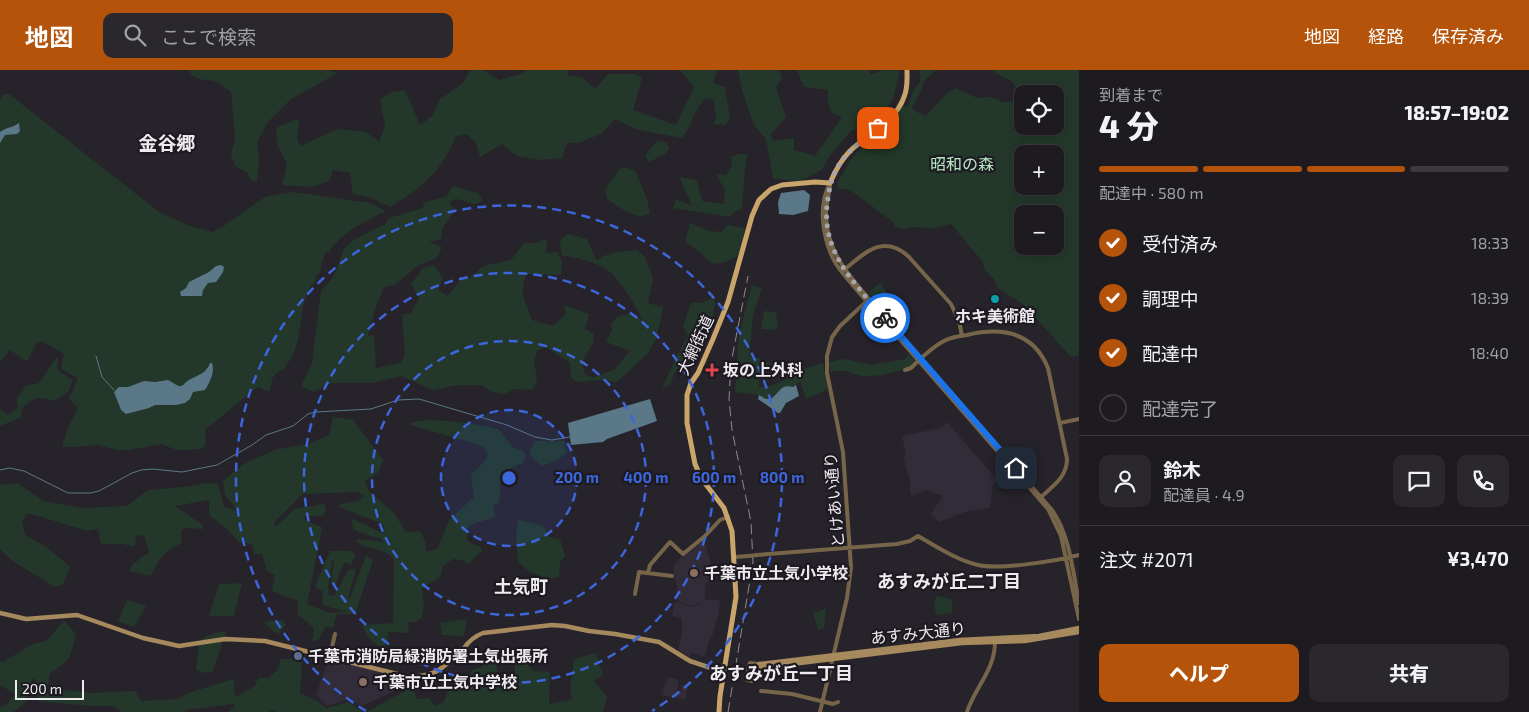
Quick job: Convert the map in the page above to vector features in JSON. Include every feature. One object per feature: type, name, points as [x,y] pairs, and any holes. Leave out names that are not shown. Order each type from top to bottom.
[{"type":"main road","points":[[830,183],[836,169],[846,156],[891,117],[901,104],[906,90],[907,70]]},
{"type":"main road","name":"大網街道","points":[[719,712],[723,672],[736,597],[732,531],[728,517],[701,478],[692,457],[686,410],[688,390],[714,339],[728,302],[752,216],[759,200],[771,189],[782,186],[814,182],[830,183]]},
{"type":"main road","points":[[0,613],[19,618],[35,619],[78,615],[129,634],[173,645],[225,639],[265,641],[405,676],[420,676],[441,670],[473,638],[481,634],[558,625],[584,631],[615,634],[659,642],[690,661],[723,672]]},
{"type":"main road","name":"あすみ大通り","points":[[833,657],[962,644],[1036,640],[1079,630]]},
{"type":"main road","name":"あすみ大通り","points":[[759,666],[960,640],[1028,638],[1079,630]]},
{"type":"street","points":[[830,183],[826,212],[828,230],[834,251],[844,270],[919,360],[1052,510],[1060,523],[1079,603]]},
{"type":"street","points":[[830,183],[825,196],[823,210],[824,229],[829,247],[842,272],[868,300]]},
{"type":"street","points":[[844,270],[864,253],[875,247],[888,246],[901,250],[951,304],[959,321],[962,336]]},
{"type":"street","name":"とけあい通り","points":[[820,712],[851,578],[843,452],[826,363],[828,349],[836,331],[868,300]]},
{"type":"street","points":[[905,370],[911,368],[942,341],[962,336],[987,331],[1000,331],[1013,334],[1030,343],[1048,368],[1067,459],[1066,468],[1061,479],[1040,497]]},
{"type":"street","points":[[1060,423],[1079,419]]},
{"type":"street","points":[[648,573],[650,565],[670,542],[683,554],[705,536],[720,520],[728,517]]},
{"type":"street","points":[[734,557],[903,544],[918,536],[960,558],[979,565],[990,566],[1068,558],[1079,555]]},
{"type":"street","points":[[1068,558],[1079,618]]},
{"type":"street","points":[[635,594],[639,572],[672,576]]},
{"type":"street","points":[[330,656],[335,634]]},
{"type":"street","points":[[967,712],[976,690],[994,660],[995,642]]},
{"type":"street","points":[[750,663],[759,666],[756,678],[752,681],[747,680],[750,663]]},
{"type":"street","points":[[761,691],[792,694],[833,704],[838,702]]},
{"type":"shaded area","points":[[947,422],[998,481],[993,485],[990,508],[968,511],[939,522],[931,514],[943,496],[927,490],[911,496],[909,486],[911,485],[903,456],[906,455],[902,436],[940,428]]},
{"type":"shaded area","name":"千葉市立土気小学校","points":[[704,539],[716,582],[705,583],[704,601],[692,606],[681,603],[676,599],[677,587],[673,571],[674,565]]},
{"type":"shaded area","points":[[706,600],[720,600],[719,612],[712,637],[710,637],[705,657],[691,653],[690,657],[678,650],[682,634],[682,618],[672,616],[675,601],[690,607]]},
{"type":"shaded area","name":"千葉市立土気中学校","points":[[329,658],[407,678],[404,687],[362,706],[349,699],[327,706],[316,695]]},
{"type":"shaded area","points":[[668,677],[679,680],[677,690],[680,691],[682,685],[688,687],[685,700],[661,695]]},
{"type":"green space","points":[[189,70],[328,70],[338,73],[291,99],[268,122],[257,142],[259,159],[257,182],[251,180],[247,172],[235,166],[231,154],[235,139],[231,92],[217,82],[194,77]]},
{"type":"green space","points":[[471,70],[483,70],[499,80],[524,73],[525,70],[568,70],[568,76],[582,77],[595,89],[608,74],[634,74],[642,78],[633,110],[676,125],[694,87],[680,70],[717,70],[713,83],[725,87],[730,118],[725,126],[721,124],[713,125],[716,118],[714,100],[706,98],[682,138],[638,130],[615,119],[601,134],[578,143],[567,143],[562,158],[541,160],[517,156],[502,144],[480,157],[476,143],[467,134],[456,136],[444,159],[430,177],[412,193],[390,207],[372,198],[353,194],[350,173],[333,170],[329,181],[312,187],[282,185],[287,164],[277,144],[276,128],[299,120],[297,140],[301,146],[337,129],[366,132],[379,142],[385,126],[380,100],[392,92],[405,90],[420,125],[432,116],[440,99],[462,84]]},
{"type":"green space","points":[[738,70],[779,70],[782,78],[776,87],[786,117],[771,134],[772,141],[794,138],[794,150],[815,156],[842,117],[832,113],[828,102],[828,90],[804,87],[797,70],[869,70],[870,75],[882,70],[900,71],[894,96],[887,109],[869,126],[852,130],[830,155],[822,170],[800,181],[773,179],[766,139],[754,125],[742,90]]},
{"type":"green space","name":"昭和の森","points":[[920,70],[936,70],[924,81],[912,108],[926,116],[948,92],[957,88],[977,98],[991,97],[1002,102],[1014,101],[1014,135],[1064,135],[1064,85],[1014,86],[1010,80],[992,70],[1079,70],[1079,355],[1071,357],[1023,304],[1000,290],[993,278],[985,270],[982,261],[951,224],[933,228],[913,227],[905,229],[895,227],[893,222],[850,190],[837,188],[839,180],[852,158],[903,106],[907,107],[920,82]]},
{"type":"green space","points":[[4,94],[9,94],[159,212],[190,226],[212,232],[265,197],[293,192],[370,203],[386,211],[354,228],[341,238],[329,252],[327,251],[323,257],[325,259],[322,261],[320,273],[316,275],[315,283],[310,286],[309,292],[307,292],[298,340],[293,355],[284,369],[276,373],[272,379],[270,391],[259,387],[255,389],[205,430],[206,442],[203,448],[182,450],[173,449],[162,444],[129,450],[118,450],[97,445],[62,447],[67,430],[78,408],[69,399],[78,378],[63,370],[63,353],[41,341],[36,344],[28,360],[10,350],[0,362],[0,100]]},
{"type":"green space","points":[[662,141],[667,143],[669,149],[665,154],[649,162],[645,155],[655,143]]},
{"type":"green space","points":[[747,154],[742,209],[734,212],[730,217],[673,208],[676,200],[692,205],[680,177],[697,180],[702,201],[724,204],[725,190],[716,174],[726,175],[732,165],[731,157]]},
{"type":"green space","points":[[623,167],[635,170],[647,199],[650,213],[640,217],[622,209],[607,199],[605,189]]},
{"type":"green space","points":[[453,186],[478,193],[483,201],[474,204],[457,199],[449,202],[455,211],[442,229],[441,239],[429,242],[442,247],[437,258],[417,266],[396,284],[384,287],[376,306],[368,336],[374,335],[376,368],[401,363],[405,355],[402,314],[411,313],[419,298],[411,284],[424,267],[434,265],[443,278],[438,289],[447,296],[461,280],[470,278],[483,266],[511,260],[524,243],[537,243],[542,239],[547,240],[546,253],[558,252],[562,262],[561,275],[526,274],[523,293],[532,320],[553,326],[566,314],[564,305],[589,314],[585,329],[594,334],[593,343],[582,362],[585,374],[593,378],[615,369],[630,351],[606,342],[612,329],[611,324],[618,317],[631,313],[643,320],[628,294],[610,272],[588,261],[562,256],[561,239],[568,234],[587,239],[597,261],[603,256],[637,250],[645,257],[653,278],[648,303],[663,307],[657,337],[648,353],[617,382],[600,380],[577,382],[571,378],[570,363],[546,347],[537,351],[534,362],[537,378],[533,390],[515,389],[504,394],[492,392],[481,385],[458,385],[433,390],[401,376],[372,383],[333,383],[313,392],[301,386],[312,363],[321,291],[334,276],[344,249],[355,239],[385,224],[389,218],[423,208],[424,202],[446,197]]},
{"type":"green space","points":[[690,223],[709,231],[721,232],[728,225],[745,228],[738,255],[730,260],[713,264],[685,242]]},
{"type":"green space","points":[[880,283],[887,292],[876,302],[868,293]]},
{"type":"green space","points":[[752,285],[762,288],[753,315],[749,357],[759,358],[773,365],[772,370],[760,369],[759,387],[783,381],[797,373],[797,371],[823,363],[828,389],[806,399],[800,381],[772,398],[766,399],[759,395],[735,392],[739,334]]},
{"type":"green space","points":[[712,295],[715,303],[710,329],[696,332],[689,355],[675,372],[670,385],[662,388],[688,336],[683,326],[691,303],[701,303],[710,299]]},
{"type":"green space","points":[[764,311],[776,312],[778,328],[772,330],[761,329]]},
{"type":"green space","points":[[909,354],[916,362],[891,373],[864,376],[845,371],[830,372],[829,362],[844,359],[871,365],[905,359]]},
{"type":"green space","points":[[56,358],[58,358],[57,370],[73,380],[68,392],[54,401],[45,398],[34,399],[23,407],[21,417],[0,426],[0,408],[8,415],[18,408],[17,399],[26,386],[39,383]]},
{"type":"green space","points":[[333,417],[353,420],[383,460],[379,472],[365,481],[369,491],[394,513],[406,532],[420,531],[425,541],[426,552],[437,549],[450,519],[474,497],[471,475],[487,459],[487,452],[482,446],[410,424],[427,420],[466,423],[498,429],[514,448],[522,450],[525,455],[524,462],[502,472],[499,503],[493,505],[495,517],[477,522],[467,528],[467,540],[481,547],[482,551],[468,564],[462,560],[453,559],[443,566],[440,577],[422,588],[424,606],[422,618],[414,622],[408,622],[409,633],[388,632],[387,644],[383,647],[375,644],[370,639],[362,625],[393,623],[394,560],[385,552],[364,546],[355,540],[383,542],[381,539],[358,532],[353,528],[351,518],[382,533],[385,532],[383,524],[339,507],[340,504],[359,501],[364,496],[357,492],[303,494],[274,522],[275,527],[295,509],[324,504],[326,510],[323,516],[304,516],[306,521],[322,527],[307,604],[330,613],[347,612],[322,605],[323,592],[315,587],[330,551],[351,551],[356,555],[351,565],[344,562],[336,584],[331,583],[334,560],[332,561],[328,587],[329,596],[335,595],[348,570],[356,569],[348,598],[350,599],[366,555],[373,560],[355,614],[337,614],[333,627],[325,627],[319,639],[312,641],[314,628],[298,615],[298,601],[272,591],[275,575],[267,571],[262,554],[254,554],[252,544],[239,542],[226,528],[209,515],[209,500],[175,506],[203,525],[203,529],[184,528],[181,532],[182,543],[163,556],[151,576],[129,571],[132,565],[149,552],[144,535],[136,536],[135,547],[123,544],[101,544],[98,529],[87,531],[28,513],[22,521],[25,535],[48,548],[70,567],[63,584],[55,587],[14,562],[0,549],[0,485],[18,483],[43,501],[81,508],[127,506],[148,490],[207,483],[218,484],[224,506],[238,511],[225,495],[223,481],[244,464],[274,450],[309,444],[329,435]]},
{"type":"green space","points":[[534,441],[564,441],[567,453],[556,461],[542,466],[529,454]]},
{"type":"green space","points":[[518,520],[542,525],[550,537],[560,539],[565,556],[560,562],[559,577],[547,578],[536,575],[518,562],[516,536]]},
{"type":"green space","points":[[242,583],[234,616],[209,616],[219,584]]},
{"type":"green space","points":[[936,596],[952,599],[952,613],[936,615],[934,603]]},
{"type":"green space","points":[[127,600],[146,606],[134,627],[118,621]]},
{"type":"green space","points":[[826,609],[824,628],[818,630],[813,613]]},
{"type":"green space","points":[[467,619],[464,636],[442,635],[440,623]]},
{"type":"green space","points":[[283,620],[286,625],[278,634],[264,622]]},
{"type":"green space","points":[[64,621],[76,634],[69,658],[50,673],[47,691],[64,690],[91,693],[135,691],[141,701],[177,699],[191,692],[234,679],[235,697],[255,686],[258,678],[269,678],[278,669],[281,659],[291,659],[302,663],[300,693],[327,708],[348,702],[363,712],[276,712],[275,710],[267,712],[228,712],[234,707],[234,704],[186,710],[184,712],[122,712],[114,706],[91,706],[38,701],[40,685],[33,678],[29,686],[26,702],[13,712],[0,712],[0,707],[5,706],[15,694],[0,685],[0,661],[3,662],[33,644],[46,641]]},
{"type":"green space","points":[[219,632],[226,632],[213,671],[204,673],[196,670],[199,645],[204,637]]},
{"type":"green space","points":[[595,653],[603,674],[594,681],[607,697],[603,712],[366,712],[414,686],[416,699],[429,698],[435,706],[444,702],[450,686],[458,681],[464,686],[472,670],[482,667],[486,659],[495,659],[500,685],[515,686],[515,664],[525,661],[533,671],[550,672],[549,704],[572,700],[570,690],[574,659]]},
{"type":"water","points":[[19,123],[20,131],[17,134],[5,135],[0,143],[0,132]]},
{"type":"water","points":[[804,190],[810,195],[808,211],[793,215],[779,214],[778,202],[781,193]]},
{"type":"water","points":[[221,265],[224,267],[223,272],[216,282],[208,283],[203,290],[202,296],[181,296],[180,292],[186,288],[189,282]]},
{"type":"water","points":[[210,363],[213,366],[212,373],[205,390],[193,392],[190,399],[185,403],[155,405],[126,414],[121,410],[114,392],[119,387],[128,387],[144,381],[168,380],[180,386],[204,372]]},
{"type":"water","points":[[796,385],[799,396],[786,403],[780,413],[758,399],[759,395],[766,399],[772,398],[783,388]]},
{"type":"water","points":[[650,399],[657,421],[603,442],[571,445],[568,423]]},
{"type":"waterway","points":[[96,356],[102,377],[114,390]]},
{"type":"waterway","points":[[0,470],[10,468],[24,471],[68,493],[90,493],[99,491],[141,470],[153,469],[182,472],[217,465],[266,435],[293,426],[308,414],[371,409],[398,400],[419,399],[507,425],[535,437],[552,440],[570,437]]},
{"type":"railway","points":[[728,712],[753,562],[751,522],[732,430],[729,399],[731,363],[748,276]]},
{"type":"way so far","points":[[878,128],[850,151],[836,169],[830,183],[826,218],[832,246],[840,264],[885,318]]},
{"type":"place","name":"ホキ美術館","points":[[995,299]]},
{"type":"place","name":"坂の上外科","points":[[712,370]]},
{"type":"place","name":"千葉市立土気小学校","points":[[694,573]]},
{"type":"place","name":"千葉市消防局緑消防署土気出張所","points":[[298,656]]},
{"type":"place","name":"千葉市立土気中学校","points":[[363,682]]},
{"type":"district","name":"金谷郷","points":[[167,143]]},
{"type":"district","name":"あすみが丘二丁目","points":[[949,582]]},
{"type":"district","name":"土気町","points":[[521,587]]},
{"type":"district","name":"あすみが丘一丁目","points":[[781,674]]},
{"type":"route","points":[[885,318],[1016,468]]}]
